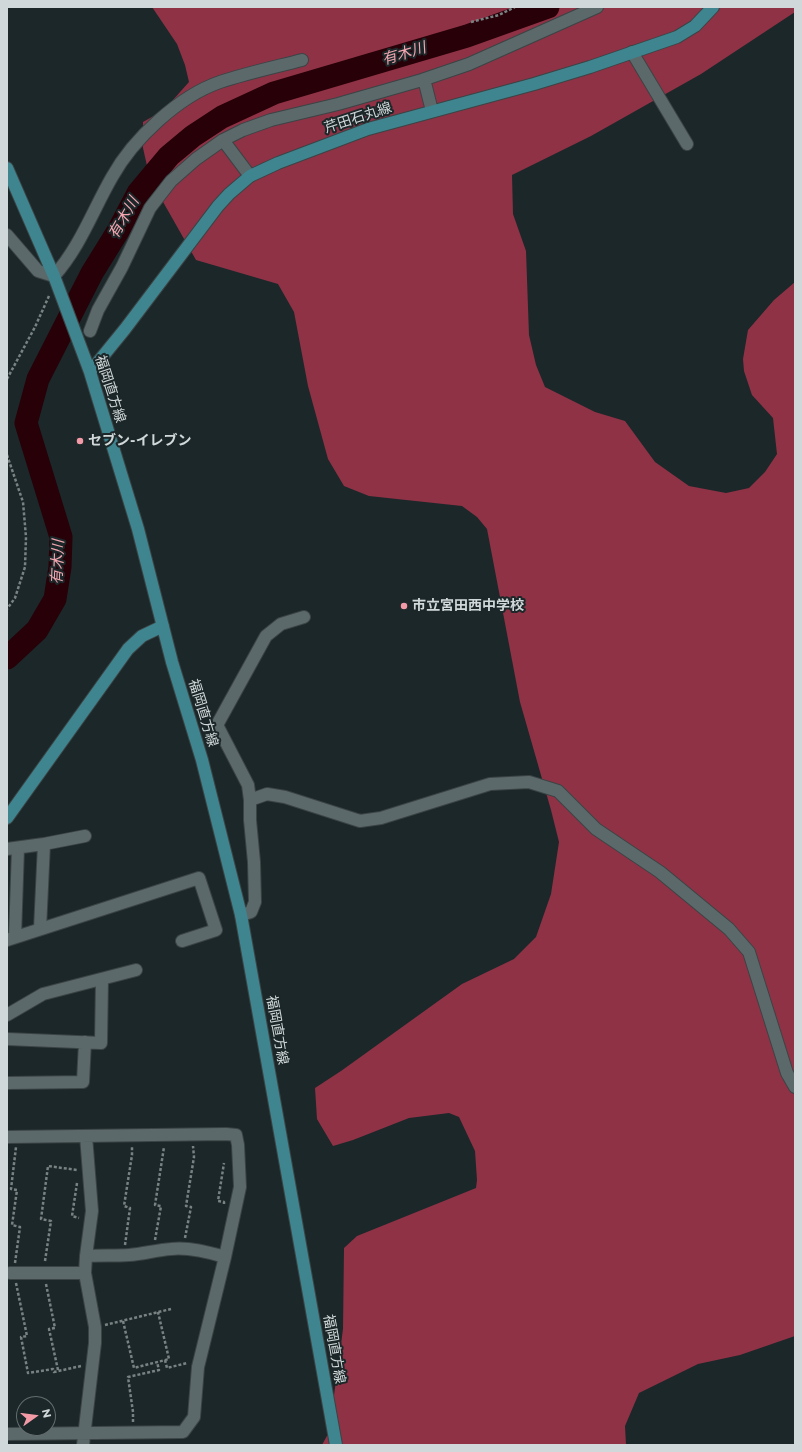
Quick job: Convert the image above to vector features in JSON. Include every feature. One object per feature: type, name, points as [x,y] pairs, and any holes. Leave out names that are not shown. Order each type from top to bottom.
[{"type":"main road","name":"芹田石丸線","points":[[90,372],[125,329],[218,206],[228,194],[250,176],[278,163],[368,129],[534,84],[678,37],[695,26],[713,7]]},
{"type":"main road","name":"福岡直方線","points":[[7,168],[59,288],[90,372],[138,529],[172,662],[202,760],[241,915],[336,1445]]},
{"type":"main road","points":[[7,818],[128,648],[142,636],[163,626]]},
{"type":"street","points":[[90,331],[98,310],[122,267],[150,208],[171,181],[196,159],[223,140],[243,130],[270,120],[338,104],[424,79],[469,64],[597,7]]},
{"type":"street","points":[[632,52],[687,144]]},
{"type":"street","points":[[7,236],[38,271],[54,276],[66,263],[116,170],[128,152],[149,129],[190,96],[219,82],[302,60]]},
{"type":"street","points":[[424,79],[432,111]]},
{"type":"street","points":[[223,140],[250,176]]},
{"type":"street","points":[[241,915],[251,912],[255,902],[250,800],[248,785],[217,725],[266,636],[281,624],[304,617]]},
{"type":"street","points":[[250,800],[267,794],[279,796],[360,821],[381,818],[490,784],[529,782],[558,792],[596,828],[660,872],[729,929],[749,952],[786,1073],[795,1087]]},
{"type":"street","points":[[85,836],[44,844],[12,848],[11,938],[199,878],[216,930],[182,941]]},
{"type":"street","points":[[40,929],[44,844]]},
{"type":"street","points":[[7,1015],[43,994],[136,970]]},
{"type":"street","points":[[7,1039],[101,1043],[102,979]]},
{"type":"street","points":[[7,1083],[83,1082],[85,1042]]},
{"type":"street","points":[[7,1434],[83,1439],[133,1432],[183,1432],[194,1417],[199,1360],[221,1256],[240,1187],[238,1145],[236,1136],[226,1134],[164,1134],[12,1137]]},
{"type":"street","points":[[83,1439],[95,1343],[95,1327],[85,1273],[92,1211],[86,1136]]},
{"type":"street","points":[[86,1256],[105,1254],[123,1255],[170,1249],[184,1249],[221,1256]]},
{"type":"street","points":[[12,1273],[85,1273]]},
{"type":"path","points":[[472,22],[499,15],[515,7]]},
{"type":"path","points":[[7,379],[35,327],[50,295],[54,276]]},
{"type":"path","points":[[7,455],[23,502],[26,537],[24,567],[15,598],[7,609]]},
{"type":"path","points":[[153,1252],[161,1206],[155,1205],[164,1134]]},
{"type":"path","points":[[184,1249],[191,1207],[186,1206],[194,1157],[192,1134]]},
{"type":"path","points":[[123,1255],[130,1208],[124,1206],[132,1155],[131,1135]]},
{"type":"path","points":[[12,1137],[11,1189],[17,1190],[12,1225],[20,1227],[12,1273],[27,1336],[21,1337],[28,1373],[53,1369],[54,1372],[93,1363]]},
{"type":"path","points":[[223,1209],[224,1202],[218,1201],[224,1163]]},
{"type":"path","points":[[58,1370],[49,1329],[55,1328],[44,1273],[51,1221],[41,1219],[48,1166],[83,1171]]},
{"type":"path","points":[[95,1327],[171,1309]]},
{"type":"path","points":[[123,1321],[134,1368],[169,1359],[158,1312]]},
{"type":"path","points":[[165,1360],[167,1368],[199,1360]]},
{"type":"path","points":[[133,1432],[133,1412],[128,1377],[159,1370],[157,1362]]},
{"type":"shaded area","points":[[152,7],[795,7],[795,12],[701,74],[591,136],[512,175],[513,214],[526,251],[529,335],[536,365],[545,387],[595,412],[625,421],[655,462],[689,486],[726,493],[749,488],[765,472],[777,454],[773,418],[752,395],[744,371],[743,359],[748,330],[774,300],[795,282],[795,1336],[740,1355],[698,1364],[639,1393],[625,1426],[626,1445],[322,1445],[329,1432],[343,1329],[344,1248],[357,1236],[476,1188],[477,1180],[475,1151],[459,1117],[449,1113],[409,1118],[353,1140],[333,1146],[317,1119],[315,1088],[462,984],[514,959],[536,937],[551,894],[559,842],[520,702],[487,529],[477,517],[462,506],[369,496],[344,486],[328,459],[308,386],[294,312],[278,284],[196,260],[150,179],[143,148],[143,122],[164,110],[189,82],[185,65],[177,44]]},
{"type":"waterway","name":"有木川","points":[[7,658],[37,630],[55,599],[60,567],[61,537],[26,423],[38,379],[92,273],[118,231],[138,193],[169,156],[193,136],[222,117],[274,93],[467,36],[548,7]]},
{"type":"place","name":"セブン-イレブン","points":[[80,441]]},
{"type":"place","name":"市立宮田西中学校","points":[[404,606]]}]
